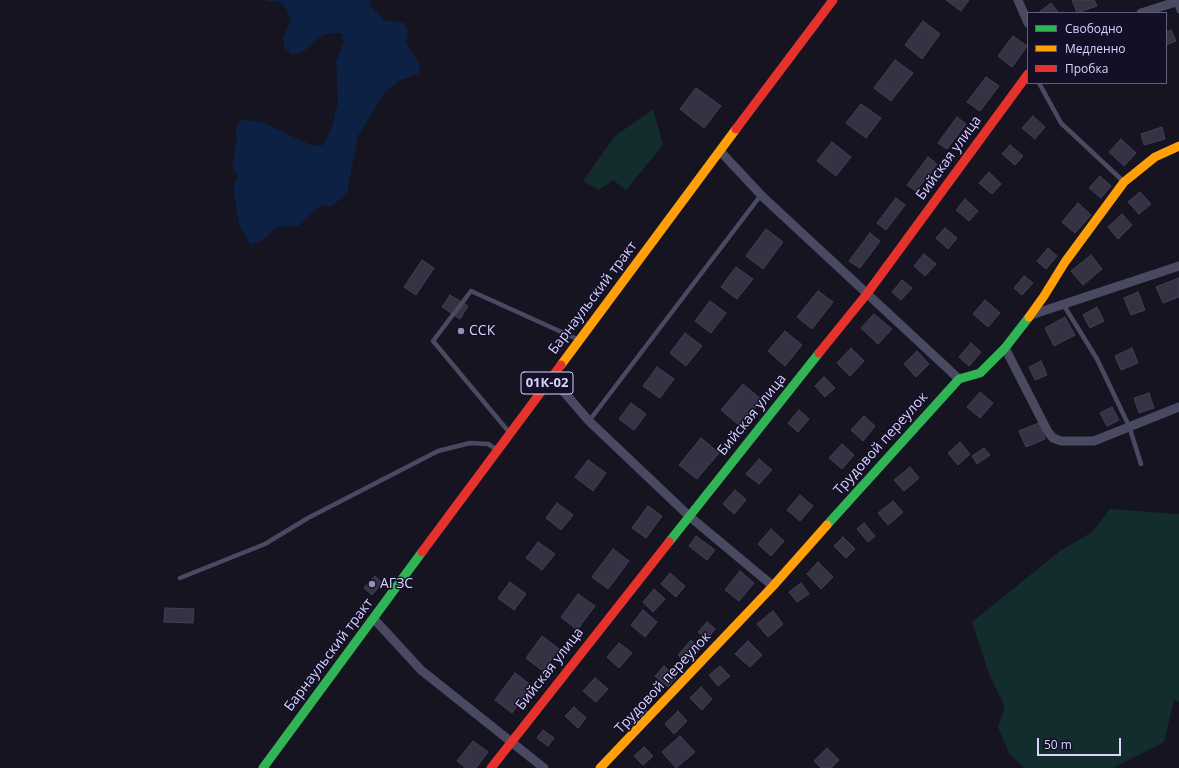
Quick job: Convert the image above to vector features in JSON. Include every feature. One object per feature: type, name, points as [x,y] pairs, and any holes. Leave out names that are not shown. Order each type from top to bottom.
[{"type":"street","name":"Барнаульский тракт","points":[[263,768],[499,450],[578,340],[833,0]]},
{"type":"street","points":[[1018,0],[1027,21]]},
{"type":"street","points":[[1144,12],[1178,1]]},
{"type":"street","name":"Бийская улица","points":[[491,768],[688,516],[866,295],[1027,75]]},
{"type":"street","points":[[720,150],[761,195],[866,295],[959,379],[980,373],[1005,348],[1030,315],[1065,262],[1124,182],[1155,157],[1179,146]]},
{"type":"street","points":[[1030,315],[1179,266]]},
{"type":"street","points":[[1005,348],[1048,432],[1053,438],[1061,442],[1094,441],[1179,407]]},
{"type":"street","points":[[551,377],[589,421],[688,516],[773,586]]},
{"type":"street","name":"Трудовой переулок","points":[[600,768],[773,586],[959,379]]},
{"type":"street","points":[[374,619],[421,670],[544,768]]},
{"type":"lane","points":[[1178,1],[1179,11]]},
{"type":"lane","points":[[1040,84],[1061,123],[1124,182]]},
{"type":"lane","points":[[589,421],[761,195]]},
{"type":"lane","points":[[510,434],[433,342],[470,291],[578,340]]},
{"type":"lane","points":[[1063,304],[1097,359],[1129,426],[1141,464]]},
{"type":"lane","points":[[180,578],[266,544],[308,518],[438,450],[470,443],[488,444],[499,450]]},
{"type":"green space","points":[[653,109],[663,145],[626,190],[613,180],[599,190],[583,181],[615,136]]},
{"type":"green space","points":[[1110,509],[1179,514],[1179,702],[1174,700],[1164,742],[1113,768],[1025,768],[1010,755],[998,727],[1005,707],[989,674],[972,622],[1060,551],[1092,532]]},
{"type":"water","points":[[264,0],[371,0],[369,5],[384,20],[405,23],[408,33],[406,43],[419,63],[420,74],[400,80],[384,93],[358,136],[347,192],[339,200],[331,207],[321,205],[298,226],[277,227],[260,242],[250,244],[240,226],[234,196],[234,185],[238,176],[232,167],[237,138],[235,128],[240,120],[262,122],[313,146],[324,145],[333,124],[338,101],[336,61],[344,42],[341,33],[330,33],[319,37],[303,52],[292,55],[284,48],[283,37],[291,20],[287,10],[280,1],[269,2]]},
{"type":"building","points":[[946,0],[969,0],[961,11]]},
{"type":"building","points":[[1072,0],[1094,0],[1097,6],[1080,12],[1077,12]]},
{"type":"building","points":[[1051,3],[1058,12],[1039,12]]},
{"type":"building","points":[[923,21],[940,34],[922,59],[905,45]]},
{"type":"building","points":[[1171,30],[1176,41],[1167,45],[1167,32]]},
{"type":"building","points":[[1013,36],[1027,46],[1012,67],[998,56]]},
{"type":"building","points":[[895,60],[913,73],[891,101],[874,88]]},
{"type":"building","points":[[986,77],[999,86],[980,111],[967,102]]},
{"type":"building","points":[[696,88],[721,106],[704,128],[680,109]]},
{"type":"building","points":[[861,104],[881,118],[866,138],[846,123]]},
{"type":"building","points":[[1033,116],[1045,127],[1035,139],[1022,128]]},
{"type":"building","points":[[957,117],[966,124],[947,149],[938,143]]},
{"type":"building","points":[[1162,127],[1165,139],[1144,145],[1141,134]]},
{"type":"building","points":[[1121,139],[1136,153],[1124,166],[1109,152]]},
{"type":"building","points":[[832,142],[851,157],[836,176],[817,161]]},
{"type":"building","points":[[1010,145],[1023,156],[1015,165],[1002,154]]},
{"type":"building","points":[[928,157],[937,164],[916,191],[907,185]]},
{"type":"building","points":[[989,172],[1001,184],[992,194],[979,183]]},
{"type":"building","points":[[1100,176],[1111,186],[1101,198],[1089,188]]},
{"type":"building","points":[[1140,192],[1151,204],[1139,214],[1128,202]]},
{"type":"building","points":[[896,198],[905,205],[886,230],[877,223]]},
{"type":"building","points":[[965,199],[978,211],[969,221],[956,210]]},
{"type":"building","points":[[1078,203],[1091,215],[1075,233],[1062,222]]},
{"type":"building","points":[[1122,214],[1132,225],[1118,239],[1108,227]]},
{"type":"building","points":[[945,228],[957,238],[948,249],[936,238]]},
{"type":"building","points":[[766,229],[783,242],[763,269],[746,256]]},
{"type":"building","points":[[870,233],[880,241],[860,268],[849,261]]},
{"type":"building","points":[[1048,248],[1057,256],[1046,269],[1037,261]]},
{"type":"building","points":[[924,254],[936,264],[925,276],[914,266]]},
{"type":"building","points":[[1091,255],[1102,269],[1083,285],[1071,271]]},
{"type":"building","points":[[422,260],[434,268],[416,295],[404,287]]},
{"type":"building","points":[[736,267],[753,279],[737,299],[721,287]]},
{"type":"building","points":[[1024,276],[1033,283],[1022,295],[1014,288]]},
{"type":"building","points":[[1179,278],[1179,297],[1163,303],[1156,287]]},
{"type":"building","points":[[902,280],[912,288],[901,300],[892,292]]},
{"type":"building","points":[[818,291],[833,302],[812,329],[797,317]]},
{"type":"building","points":[[1138,292],[1145,310],[1131,315],[1124,298]]},
{"type":"building","points":[[450,295],[468,306],[460,319],[442,307]]},
{"type":"building","points":[[985,300],[1000,313],[988,327],[973,314]]},
{"type":"building","points":[[710,301],[726,313],[711,333],[695,321]]},
{"type":"building","points":[[1097,307],[1104,321],[1090,328],[1083,315]]},
{"type":"building","points":[[874,314],[892,329],[878,344],[861,328]]},
{"type":"building","points":[[1065,317],[1075,335],[1054,346],[1045,328]]},
{"type":"building","points":[[785,331],[802,345],[785,366],[768,351]]},
{"type":"building","points":[[685,333],[702,346],[686,366],[670,353]]},
{"type":"building","points":[[971,343],[981,352],[969,366],[959,357]]},
{"type":"building","points":[[851,348],[864,361],[850,376],[837,363]]},
{"type":"building","points":[[1132,348],[1138,363],[1121,370],[1115,356]]},
{"type":"building","points":[[917,351],[929,364],[916,377],[904,364]]},
{"type":"building","points":[[1041,361],[1047,375],[1035,380],[1029,367]]},
{"type":"building","points":[[657,367],[674,379],[660,398],[643,386]]},
{"type":"building","points":[[824,377],[835,388],[825,397],[815,386]]},
{"type":"building","points":[[743,384],[762,400],[740,426],[721,410]]},
{"type":"building","points":[[980,392],[993,403],[980,418],[967,407]]},
{"type":"building","points":[[1149,393],[1154,408],[1139,413],[1134,398]]},
{"type":"building","points":[[631,403],[646,414],[634,430],[619,419]]},
{"type":"building","points":[[1112,407],[1119,420],[1107,426],[1100,413]]},
{"type":"building","points":[[799,410],[809,419],[798,432],[788,423]]},
{"type":"building","points":[[864,416],[875,426],[863,441],[851,430]]},
{"type":"building","points":[[1039,423],[1045,439],[1026,447],[1019,431]]},
{"type":"building","points":[[701,438],[719,453],[697,479],[679,465]]},
{"type":"building","points":[[960,442],[970,454],[958,465],[948,453]]},
{"type":"building","points":[[842,444],[854,455],[842,469],[829,458]]},
{"type":"building","points":[[984,448],[990,455],[977,464],[972,456]]},
{"type":"building","points":[[759,459],[772,470],[759,484],[746,474]]},
{"type":"building","points":[[588,460],[606,473],[593,491],[575,477]]},
{"type":"building","points":[[910,467],[919,478],[904,491],[894,480]]},
{"type":"building","points":[[735,490],[746,500],[734,514],[723,504]]},
{"type":"building","points":[[800,495],[813,506],[800,521],[787,510]]},
{"type":"building","points":[[893,501],[903,512],[888,525],[878,513]]},
{"type":"building","points":[[557,503],[573,515],[561,530],[546,518]]},
{"type":"building","points":[[648,506],[662,516],[646,538],[632,528]]},
{"type":"building","points":[[864,523],[875,536],[868,542],[857,529]]},
{"type":"building","points":[[771,529],[784,541],[771,556],[758,544]]},
{"type":"building","points":[[696,536],[715,550],[707,560],[689,546]]},
{"type":"building","points":[[843,537],[855,549],[846,558],[834,546]]},
{"type":"building","points":[[538,542],[555,554],[542,570],[526,558]]},
{"type":"building","points":[[613,549],[629,561],[608,589],[592,577]]},
{"type":"building","points":[[818,562],[833,577],[821,589],[807,574]]},
{"type":"building","points":[[740,571],[754,583],[739,601],[725,590]]},
{"type":"building","points":[[670,573],[685,586],[676,597],[661,584]]},
{"type":"building","points":[[375,576],[382,583],[372,595],[364,588]]},
{"type":"building","points":[[510,582],[526,594],[514,610],[498,598]]},
{"type":"building","points":[[801,583],[809,594],[797,602],[789,592]]},
{"type":"building","points":[[654,589],[665,599],[653,612],[643,602]]},
{"type":"building","points":[[578,594],[595,606],[577,630],[561,617]]},
{"type":"building","points":[[165,608],[194,609],[193,623],[164,622]]},
{"type":"building","points":[[643,610],[657,622],[645,637],[631,625]]},
{"type":"building","points":[[773,611],[783,624],[768,637],[757,624]]},
{"type":"building","points":[[707,622],[715,629],[707,639],[698,632]]},
{"type":"building","points":[[542,636],[559,649],[543,671],[526,658]]},
{"type":"building","points":[[691,640],[701,649],[687,664],[678,655]]},
{"type":"building","points":[[748,641],[762,655],[750,667],[735,654]]},
{"type":"building","points":[[619,643],[632,653],[619,668],[607,657]]},
{"type":"building","points":[[664,666],[676,678],[668,687],[655,676]]},
{"type":"building","points":[[720,666],[730,676],[718,686],[709,675]]},
{"type":"building","points":[[515,673],[532,686],[512,713],[495,700]]},
{"type":"building","points":[[595,678],[608,689],[596,702],[583,691]]},
{"type":"building","points":[[701,687],[712,699],[702,710],[690,698]]},
{"type":"building","points":[[639,704],[649,713],[635,728],[625,719]]},
{"type":"building","points":[[574,707],[586,718],[578,728],[565,716]]},
{"type":"building","points":[[678,711],[687,721],[674,734],[665,724]]},
{"type":"building","points":[[543,730],[554,738],[548,746],[537,738]]},
{"type":"building","points":[[680,736],[695,752],[676,768],[662,752]]},
{"type":"building","points":[[473,741],[488,752],[476,768],[466,768],[457,761]]},
{"type":"building","points":[[644,747],[653,756],[643,765],[634,756]]},
{"type":"building","points":[[827,748],[839,760],[831,768],[821,768],[814,761]]},
{"type":"traffic: fast","points":[[827,525],[959,379],[980,373],[1005,348],[1029,317]]},
{"type":"traffic: fast","points":[[669,542],[819,353]]},
{"type":"traffic: fast","points":[[263,768],[422,552]]},
{"type":"traffic: slow","points":[[561,365],[736,129]]},
{"type":"traffic: slow","points":[[1029,317],[1065,262],[1124,182],[1155,157],[1179,146]]},
{"type":"traffic: slow","points":[[600,768],[773,586],[827,525]]},
{"type":"traffic: jam","points":[[736,129],[833,0]]},
{"type":"traffic: jam","points":[[819,353],[866,295],[1027,75]]},
{"type":"traffic: jam","points":[[422,552],[561,365]]},
{"type":"traffic: jam","points":[[491,768],[669,542]]},
{"type":"place","name":"ССК","points":[[461,331]]},
{"type":"place","name":"АГЗС","points":[[372,584]]}]
